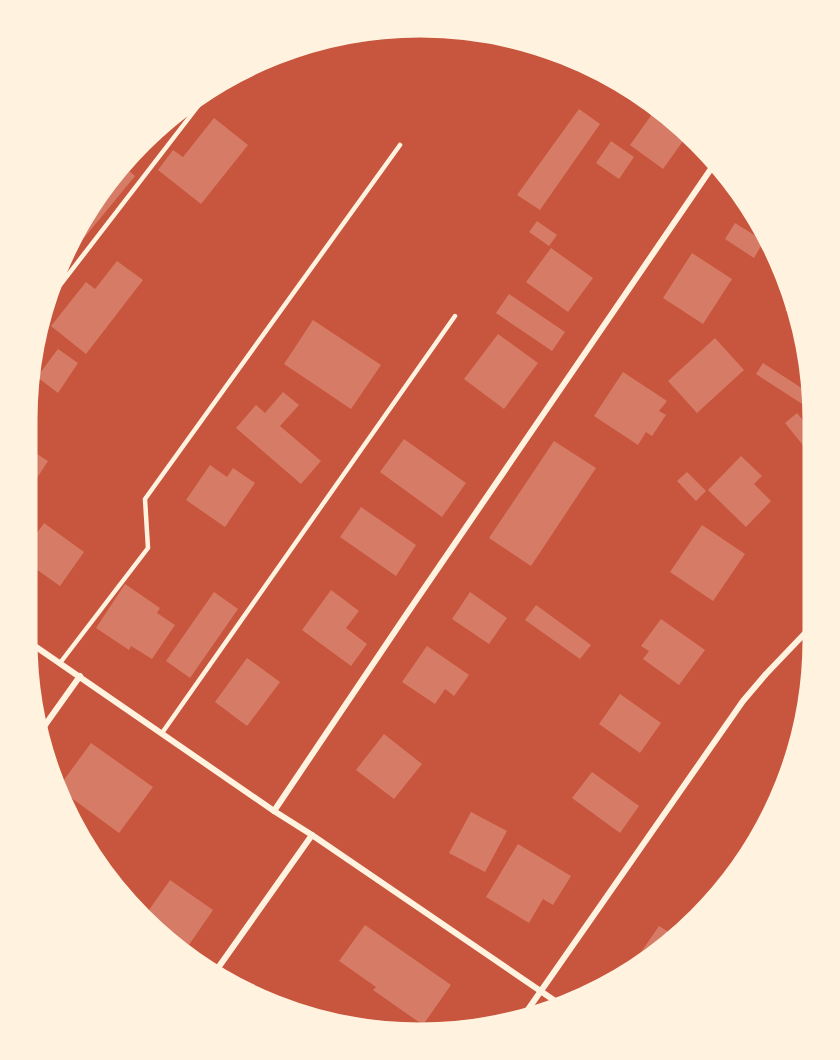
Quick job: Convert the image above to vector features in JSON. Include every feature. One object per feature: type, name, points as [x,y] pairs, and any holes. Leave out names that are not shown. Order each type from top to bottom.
[{"type":"street","points":[[274,812],[711,169]]},
{"type":"street","points":[[529,1008],[743,701],[804,635]]},
{"type":"street","points":[[36,647],[274,812],[312,835],[553,1000]]},
{"type":"street","points":[[45,725],[80,676]]},
{"type":"street","points":[[219,967],[312,835]]},
{"type":"lane","points":[[61,284],[197,108]]},
{"type":"lane","points":[[60,663],[148,548],[145,499],[400,145]]},
{"type":"lane","points":[[162,733],[455,316]]},
{"type":"building","points":[[579,109],[600,124],[540,210],[517,195]]},
{"type":"building","points":[[652,114],[683,140],[663,169],[630,145]]},
{"type":"building","points":[[214,118],[248,145],[201,204],[158,170],[173,150],[183,157]]},
{"type":"building","points":[[611,141],[634,157],[619,179],[596,163]]},
{"type":"building","points":[[128,170],[135,176],[84,238],[87,228]]},
{"type":"building","points":[[537,221],[557,235],[549,246],[529,232]]},
{"type":"building","points":[[735,223],[757,237],[762,245],[754,258],[725,239]]},
{"type":"building","points":[[551,248],[593,278],[568,312],[526,282]]},
{"type":"building","points":[[692,253],[732,279],[703,324],[663,298]]},
{"type":"building","points":[[117,261],[143,280],[86,354],[51,326],[86,282],[95,289]]},
{"type":"building","points":[[509,294],[565,332],[552,351],[496,313]]},
{"type":"building","points":[[313,320],[381,365],[351,409],[284,364]]},
{"type":"building","points":[[498,334],[538,363],[504,409],[464,379]]},
{"type":"building","points":[[715,338],[744,370],[697,413],[668,381]]},
{"type":"building","points":[[58,349],[78,363],[58,393],[38,378]]},
{"type":"building","points":[[763,363],[802,389],[803,405],[756,374]]},
{"type":"building","points":[[623,372],[667,401],[659,411],[666,415],[652,436],[646,432],[638,445],[594,416]]},
{"type":"building","points":[[283,392],[299,405],[280,426],[321,461],[301,484],[236,428],[256,405],[265,413]]},
{"type":"building","points":[[797,413],[804,421],[804,447],[785,423]]},
{"type":"building","points":[[404,439],[466,483],[442,517],[380,472]]},
{"type":"building","points":[[554,441],[596,468],[531,566],[489,538]]},
{"type":"building","points":[[36,453],[48,461],[36,480]]},
{"type":"building","points":[[741,456],[762,476],[754,484],[771,501],[746,527],[708,490]]},
{"type":"building","points":[[210,465],[227,477],[233,468],[255,483],[225,527],[186,500]]},
{"type":"building","points":[[687,472],[706,491],[696,501],[677,481]]},
{"type":"building","points":[[361,507],[416,545],[396,576],[340,537]]},
{"type":"building","points":[[44,523],[84,552],[60,586],[36,569],[36,535]]},
{"type":"building","points":[[702,525],[745,554],[713,601],[670,572]]},
{"type":"building","points":[[125,584],[160,608],[157,613],[175,625],[152,659],[131,646],[129,650],[96,628]]},
{"type":"building","points":[[331,590],[359,611],[346,628],[367,644],[351,666],[302,630]]},
{"type":"building","points":[[214,592],[238,609],[190,678],[166,661]]},
{"type":"building","points":[[470,592],[507,618],[489,644],[452,619]]},
{"type":"building","points":[[536,605],[591,645],[580,659],[525,620]]},
{"type":"building","points":[[661,619],[705,650],[679,685],[643,659],[649,651],[641,646]]},
{"type":"building","points":[[427,646],[469,675],[454,696],[445,689],[435,704],[402,682]]},
{"type":"building","points":[[247,658],[280,682],[247,726],[215,702]]},
{"type":"building","points":[[620,694],[661,723],[640,753],[599,724]]},
{"type":"building","points":[[384,734],[422,764],[394,799],[356,770]]},
{"type":"building","points":[[91,743],[153,787],[119,833],[70,797],[63,781]]},
{"type":"building","points":[[592,772],[639,806],[620,833],[572,798]]},
{"type":"building","points":[[471,812],[507,831],[485,872],[449,853]]},
{"type":"building","points":[[518,844],[571,876],[553,905],[543,899],[529,923],[486,897]]},
{"type":"building","points":[[170,880],[213,910],[188,946],[148,912]]},
{"type":"building","points":[[365,925],[451,985],[421,1024],[373,990],[376,987],[339,961]]},
{"type":"building","points":[[659,926],[669,932],[639,955]]}]
